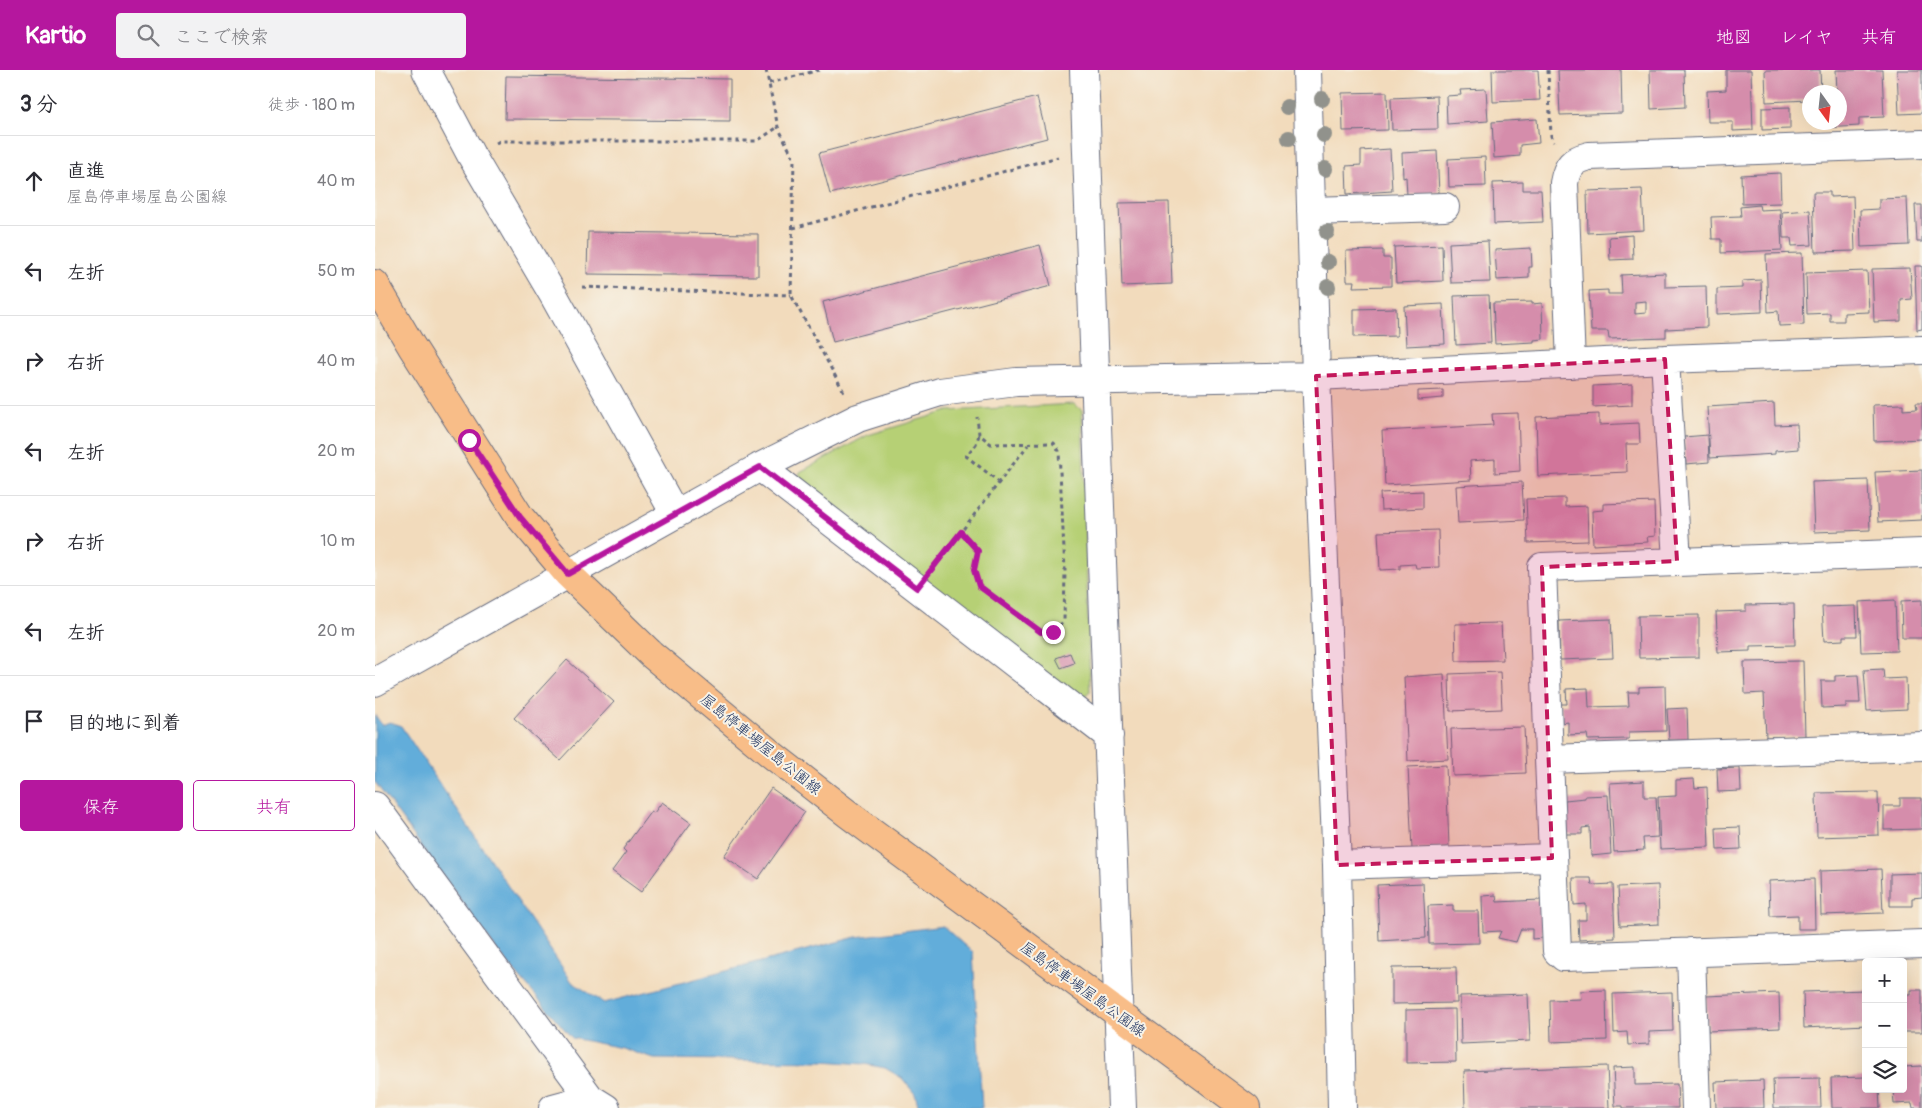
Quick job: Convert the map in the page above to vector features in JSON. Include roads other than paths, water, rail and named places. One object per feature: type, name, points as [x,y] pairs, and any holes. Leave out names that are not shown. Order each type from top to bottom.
[{"type":"main road","name":"屋島停車場屋島公園線","points":[[375,284],[417,356],[515,509],[568,574],[651,654],[771,754],[856,820],[1246,1108]]},
{"type":"street","points":[[426,70],[471,155],[554,296],[675,514]]},
{"type":"street","points":[[1084,70],[1123,1108]]},
{"type":"street","points":[[1307,70],[1316,376],[1337,865],[1342,1108]]},
{"type":"street","points":[[1571,364],[1564,183],[1566,171],[1570,164],[1578,159],[1589,156],[1922,144]]},
{"type":"street","points":[[1311,211],[1445,207]]},
{"type":"street","points":[[375,682],[760,467],[858,418],[940,392],[1017,382],[1316,376],[1922,350]]},
{"type":"street","points":[[1665,360],[1677,562]]},
{"type":"street","points":[[760,467],[1109,736]]},
{"type":"street","points":[[1922,552],[1542,566],[1557,951],[1564,957],[1922,944]]},
{"type":"street","points":[[1549,759],[1922,746]]},
{"type":"street","points":[[375,806],[598,1103]]},
{"type":"street","points":[[1337,865],[1552,858]]},
{"type":"street","points":[[1691,952],[1696,1108]]},
{"type":"street","points":[[553,1108],[598,1103]]},
{"type":"water","points":[[375,715],[382,725],[390,722],[401,726],[572,982],[604,1003],[856,937],[943,926],[973,953],[982,1108],[919,1108],[915,1094],[902,1078],[885,1068],[864,1064],[823,1061],[654,1059],[622,1048],[572,1038],[499,953],[375,782]]}]
